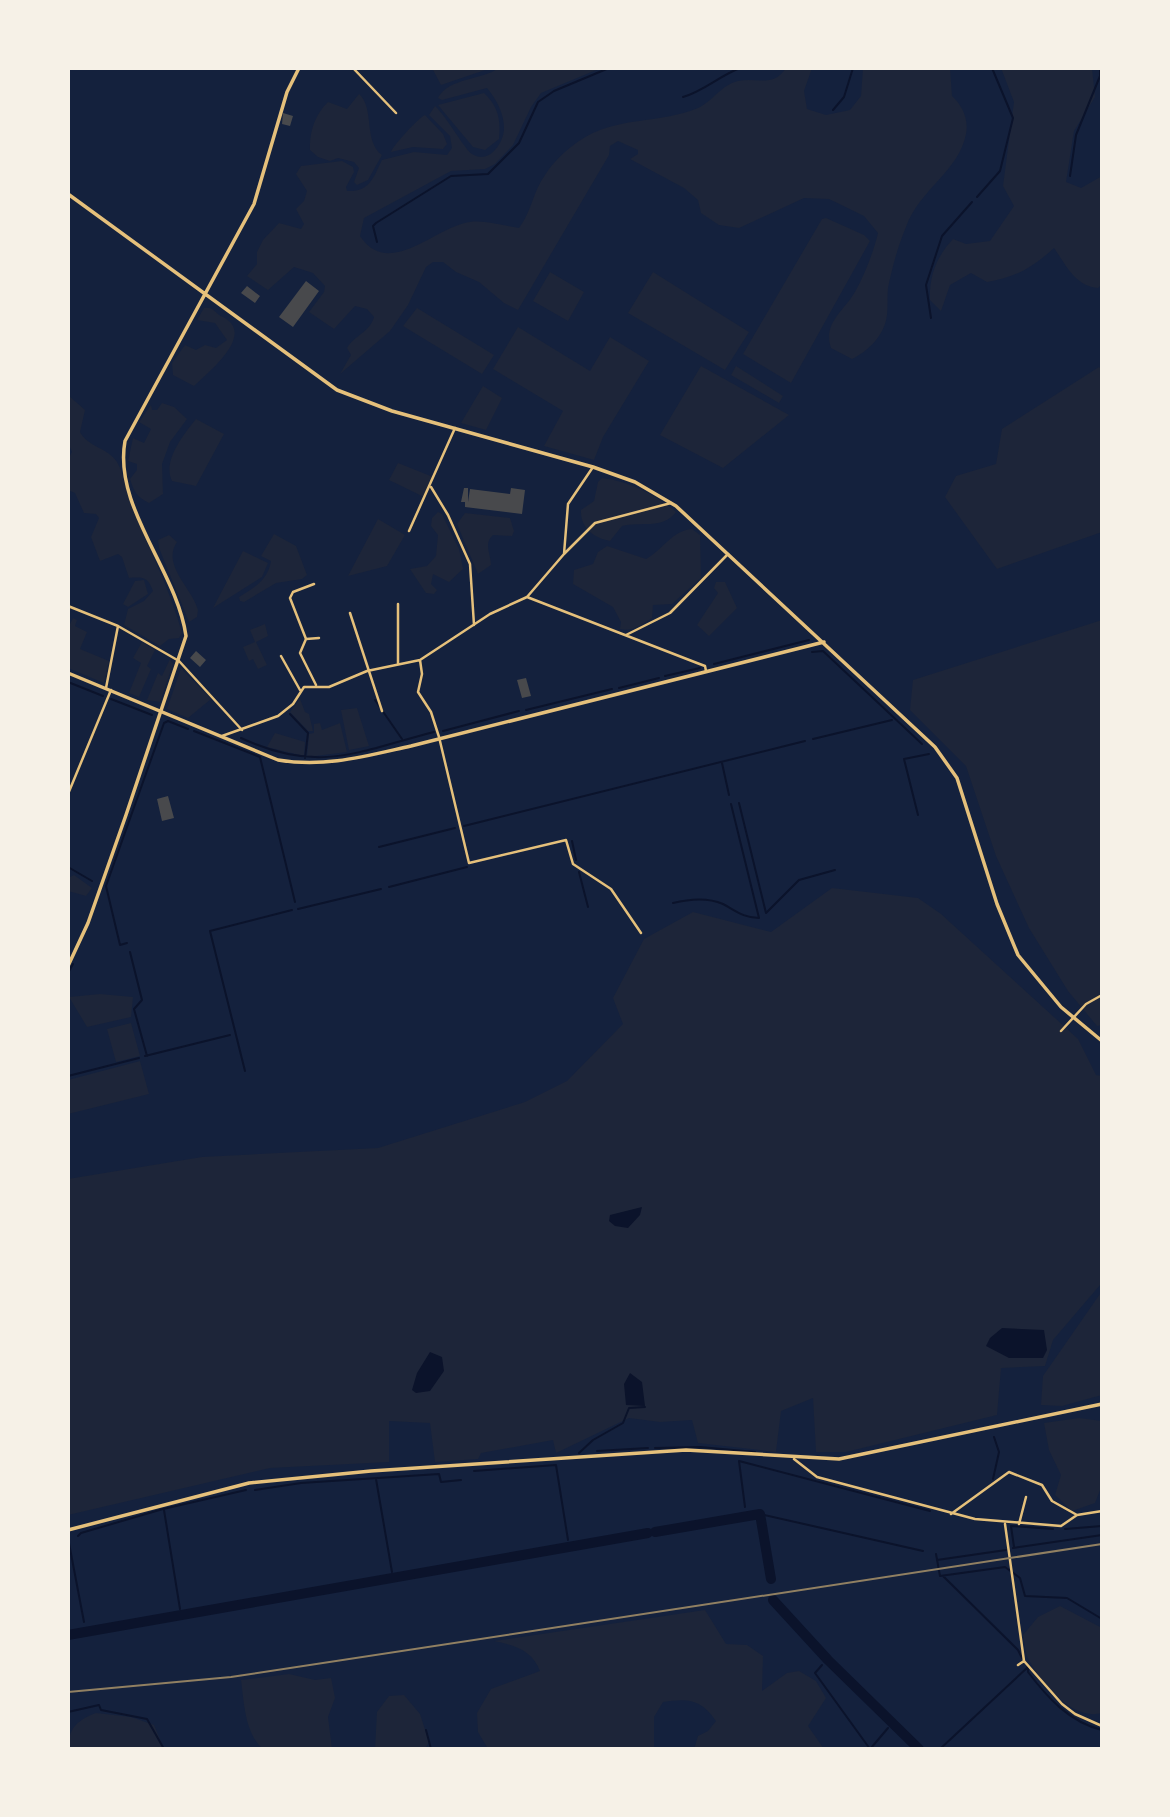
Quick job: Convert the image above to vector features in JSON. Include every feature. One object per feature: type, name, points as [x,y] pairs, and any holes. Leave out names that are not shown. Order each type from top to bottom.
[{"type":"street","points":[[68,967],[88,923],[186,636],[183,614],[140,520],[122,466],[125,441],[254,204],[287,92],[299,68]]},
{"type":"street","points":[[353,68],[396,113]]},
{"type":"street","points":[[68,194],[337,390],[392,411],[593,467],[635,482],[672,503],[935,747],[957,778],[997,904],[1018,955],[1061,1007],[1102,1041]]},
{"type":"street","points":[[409,531],[431,487],[455,428]]},
{"type":"street","points":[[564,554],[568,504],[593,467]]},
{"type":"street","points":[[431,487],[448,515],[470,564],[474,625]]},
{"type":"street","points":[[222,737],[286,712],[300,690],[316,685],[329,687],[367,671],[420,660],[490,614],[527,597],[595,523],[672,503]]},
{"type":"street","points":[[626,635],[670,613],[728,554]]},
{"type":"street","points":[[314,584],[293,592],[290,598],[306,639],[300,653],[316,685]]},
{"type":"street","points":[[527,597],[705,666],[706,672]]},
{"type":"street","points":[[398,604],[398,663]]},
{"type":"street","points":[[68,606],[118,626],[179,661],[242,730]]},
{"type":"street","points":[[350,613],[382,711]]},
{"type":"street","points":[[68,794],[108,689],[118,626]]},
{"type":"street","points":[[306,639],[319,638]]},
{"type":"street","points":[[68,673],[278,760],[305,765],[353,760],[824,642]]},
{"type":"street","points":[[281,656],[300,690]]},
{"type":"street","points":[[420,660],[422,674],[418,692],[431,712],[439,737],[469,863],[566,840],[573,864],[611,889],[641,933]]},
{"type":"street","points":[[1061,1031],[1086,1003],[1102,995]]},
{"type":"street","points":[[68,1530],[249,1483],[308,1476],[686,1450],[839,1460],[1102,1404]]},
{"type":"street","points":[[794,1459],[817,1477],[951,1514],[1019,1524],[1061,1526],[1077,1515],[1102,1511]]},
{"type":"street","points":[[951,1514],[1009,1472],[1042,1485],[1052,1501],[1077,1515]]},
{"type":"street","points":[[1019,1524],[1026,1497]]},
{"type":"street","points":[[1005,1522],[1024,1661],[1075,1714],[1102,1726]]},
{"type":"street","points":[[1018,1665],[1024,1661]]},
{"type":"shaded area","points":[[432,68],[491,68],[441,85]]},
{"type":"shaded area","points":[[499,68],[601,68],[541,93],[531,107],[513,145],[495,164],[485,169],[451,171],[364,218],[360,236],[372,248],[385,253],[399,252],[470,222],[488,222],[519,228],[548,170],[579,141],[607,128],[698,108],[732,83],[770,80],[786,68],[812,68],[804,91],[807,109],[826,115],[850,110],[861,96],[863,68],[950,68],[952,96],[964,113],[966,134],[955,159],[920,202],[906,227],[890,280],[886,322],[880,335],[870,347],[852,359],[831,348],[829,339],[832,323],[852,297],[866,269],[878,233],[864,216],[829,199],[804,198],[739,228],[719,225],[701,213],[698,200],[684,188],[630,159],[638,154],[638,150],[618,141],[610,146],[609,155],[518,310],[504,303],[479,282],[456,272],[443,262],[433,262],[426,267],[408,305],[390,331],[340,374],[351,355],[347,348],[372,322],[374,317],[367,309],[355,306],[334,329],[309,312],[324,292],[325,286],[313,273],[294,267],[268,290],[247,276],[257,264],[257,252],[263,240],[279,223],[301,229],[304,224],[296,209],[304,201],[307,191],[296,174],[301,166],[342,161],[353,167],[354,172],[346,187],[347,191],[355,191],[370,183],[382,160],[414,152],[447,155],[452,148],[450,136],[429,115],[435,106],[472,154],[478,157],[490,155],[498,146],[504,128],[499,106],[487,88],[442,100],[438,98],[443,91],[457,83]]},
{"type":"shaded area","points":[[1001,68],[1092,68],[1095,97],[1074,131],[1066,182],[1081,188],[1102,176],[1102,284],[1098,288],[1077,279],[1054,248],[1031,266],[1007,277],[987,282],[971,273],[950,285],[941,311],[930,300],[930,292],[932,275],[942,253],[953,239],[966,244],[990,241],[1014,206],[1003,186],[1014,102]]},
{"type":"shaded area","points":[[484,93],[498,113],[499,125],[499,139],[485,150],[473,147],[438,105]]},
{"type":"shaded area","points":[[359,94],[367,107],[373,142],[382,155],[368,180],[357,185],[354,182],[359,168],[354,162],[338,158],[330,161],[318,157],[310,150],[310,144],[316,118],[323,107],[328,102],[347,109]]},
{"type":"shaded area","points":[[425,115],[443,134],[447,144],[443,149],[413,147],[391,152],[406,132]]},
{"type":"shaded area","points":[[826,218],[864,235],[870,241],[791,383],[743,354],[822,219]]},
{"type":"shaded area","points":[[550,272],[584,292],[568,321],[533,301]]},
{"type":"shaded area","points":[[653,272],[749,332],[725,370],[628,313]]},
{"type":"shaded area","points":[[204,308],[212,309],[232,324],[235,333],[227,352],[194,386],[173,375],[172,363],[185,345],[196,350],[205,345],[216,348],[227,340],[215,323],[197,320]]},
{"type":"shaded area","points":[[417,308],[494,355],[482,374],[403,326]]},
{"type":"shaded area","points":[[518,327],[590,371],[610,337],[649,361],[603,437],[594,460],[544,446],[563,411],[493,369]]},
{"type":"shaded area","points":[[701,366],[789,415],[723,468],[660,435]]},
{"type":"shaded area","points":[[736,366],[783,396],[779,403],[731,375]]},
{"type":"shaded area","points":[[1099,367],[1102,370],[1102,532],[997,569],[945,497],[956,476],[996,464],[1002,429]]},
{"type":"shaded area","points":[[483,386],[502,398],[486,430],[461,423]]},
{"type":"shaded area","points":[[68,395],[85,410],[80,432],[117,462],[132,507],[172,601],[182,633],[179,638],[169,639],[160,646],[124,625],[128,609],[144,601],[153,591],[149,583],[141,578],[129,578],[122,557],[118,554],[100,561],[91,537],[99,518],[96,514],[84,513],[75,493],[68,490],[68,459],[72,452],[68,443]]},
{"type":"shaded area","points":[[162,403],[174,407],[187,419],[170,442],[162,464],[163,494],[149,503],[135,491],[130,479],[137,470],[137,464],[128,461],[133,438],[144,443],[151,429],[139,422],[151,405],[152,410],[157,410]]},
{"type":"shaded area","points":[[196,419],[224,434],[196,486],[172,481],[170,465],[176,448]]},
{"type":"shaded area","points":[[398,463],[433,477],[424,497],[389,480]]},
{"type":"shaded area","points":[[602,478],[642,490],[676,512],[671,518],[658,523],[622,526],[610,541],[599,537],[586,527],[581,510],[594,501],[598,482]]},
{"type":"shaded area","points":[[438,512],[442,514],[459,549],[463,569],[449,582],[433,574],[431,584],[437,590],[434,594],[426,593],[410,569],[427,566],[436,556],[438,535],[431,526],[432,518]]},
{"type":"shaded area","points":[[465,513],[510,518],[514,531],[512,536],[493,535],[490,538],[488,546],[491,565],[478,574],[457,524]]},
{"type":"shaded area","points":[[378,519],[405,535],[387,566],[348,576]]},
{"type":"shaded area","points":[[692,529],[700,535],[701,578],[672,604],[653,605],[652,618],[636,627],[620,629],[621,622],[613,607],[573,584],[574,570],[593,564],[598,552],[607,546],[646,559],[678,533]]},
{"type":"shaded area","points":[[274,534],[296,546],[307,575],[302,579],[276,583],[244,602],[240,601],[239,597],[255,587],[267,573],[271,561],[261,556]]},
{"type":"shaded area","points":[[169,535],[177,542],[173,551],[175,568],[198,610],[197,617],[189,622],[159,548],[158,540]]},
{"type":"shaded area","points":[[243,551],[268,563],[262,577],[213,608]]},
{"type":"shaded area","points":[[144,580],[148,594],[128,607],[123,604],[135,581]]},
{"type":"shaded area","points":[[716,582],[725,582],[737,608],[709,636],[697,625],[718,593],[714,588]]},
{"type":"shaded area","points":[[73,618],[77,620],[75,626],[87,632],[80,649],[109,661],[104,683],[68,668],[68,628]]},
{"type":"shaded area","points":[[1102,620],[1102,1025],[1097,1026],[1068,991],[1029,928],[996,856],[966,766],[910,710],[913,680]]},
{"type":"shaded area","points":[[265,624],[268,636],[256,642],[267,665],[258,669],[253,659],[249,661],[243,647],[255,642],[250,630]]},
{"type":"shaded area","points":[[142,642],[155,650],[147,666],[151,669],[139,697],[129,693],[141,663],[133,658]]},
{"type":"shaded area","points":[[170,659],[173,664],[160,702],[147,700],[158,673],[162,676]]},
{"type":"shaded area","points":[[181,668],[211,699],[188,718],[167,709]]},
{"type":"shaded area","points":[[300,699],[305,712],[309,714],[313,731],[308,731],[290,712]]},
{"type":"shaded area","points":[[357,708],[369,746],[349,750],[341,710]]},
{"type":"shaded area","points":[[320,723],[322,730],[340,723],[347,752],[307,757],[309,734],[314,733],[314,724]]},
{"type":"shaded area","points":[[275,733],[305,742],[304,756],[267,747]]},
{"type":"shaded area","points":[[74,875],[92,888],[86,896],[68,891],[68,878]]},
{"type":"shaded area","points":[[832,888],[918,898],[941,914],[1078,1039],[1096,1075],[1102,1076],[1100,1285],[1053,1340],[1045,1366],[1001,1368],[997,1415],[846,1452],[816,1452],[813,1398],[781,1411],[776,1452],[698,1443],[692,1420],[660,1422],[629,1418],[556,1453],[553,1440],[481,1453],[478,1459],[435,1462],[430,1423],[389,1421],[389,1462],[270,1468],[68,1515],[68,1179],[202,1157],[378,1148],[525,1102],[567,1081],[623,1024],[613,998],[644,939],[693,912],[771,932]]},
{"type":"shaded area","points":[[100,994],[133,997],[131,1017],[87,1027],[69,997]]},
{"type":"shaded area","points":[[131,1023],[140,1056],[116,1062],[107,1029]]},
{"type":"shaded area","points":[[140,1061],[149,1094],[68,1114],[68,1080]]},
{"type":"shaded area","points":[[642,1207],[640,1215],[628,1228],[615,1226],[609,1221],[610,1215]]},
{"type":"shaded area","points":[[1102,1291],[1102,1395],[1062,1406],[1041,1405],[1043,1376]]},
{"type":"shaded area","points":[[1002,1328],[1044,1330],[1047,1350],[1043,1358],[1009,1358],[986,1346],[990,1338]]},
{"type":"shaded area","points":[[430,1352],[442,1357],[444,1371],[430,1391],[416,1393],[412,1390],[417,1373]]},
{"type":"shaded area","points":[[630,1373],[642,1382],[645,1406],[626,1405],[624,1384]]},
{"type":"shaded area","points":[[1079,1418],[1102,1421],[1102,1485],[1095,1503],[1072,1511],[1055,1495],[1061,1475],[1049,1450],[1044,1423]]},
{"type":"shaded area","points":[[1060,1606],[1102,1628],[1102,1713],[1080,1712],[1060,1699],[1043,1681],[1027,1656],[1023,1635],[1038,1617]]},
{"type":"shaded area","points":[[705,1610],[726,1644],[747,1645],[763,1656],[762,1691],[787,1673],[799,1671],[816,1681],[826,1698],[808,1726],[824,1749],[694,1749],[698,1736],[708,1731],[716,1721],[705,1708],[687,1700],[663,1702],[654,1717],[654,1749],[488,1749],[478,1732],[477,1713],[491,1689],[540,1671],[527,1653],[494,1641]]},
{"type":"shaded area","points":[[289,1674],[315,1680],[331,1678],[335,1698],[328,1717],[332,1749],[263,1749],[252,1735],[246,1717],[241,1680]]},
{"type":"shaded area","points":[[404,1695],[420,1714],[429,1742],[425,1749],[375,1749],[377,1712],[389,1696]]},
{"type":"shaded area","points":[[96,1713],[131,1717],[154,1725],[164,1749],[68,1749],[75,1726]]},
{"type":"building","points":[[283,113],[293,116],[290,126],[282,124]]},
{"type":"building","points":[[306,281],[319,291],[293,327],[279,317]]},
{"type":"building","points":[[247,286],[260,296],[255,303],[241,293]]},
{"type":"building","points":[[464,488],[468,488],[468,502],[470,489],[510,494],[511,488],[525,490],[522,514],[465,507],[465,502],[461,502]]},
{"type":"building","points":[[196,651],[206,660],[200,667],[190,658]]},
{"type":"building","points":[[526,678],[531,696],[522,698],[517,680]]},
{"type":"building","points":[[168,796],[174,818],[162,821],[157,799]]},
{"type":"waterway","points":[[377,242],[373,226],[376,223],[451,176],[488,174],[519,143],[538,102],[554,91],[609,68]]},
{"type":"waterway","points":[[683,97],[740,68]]},
{"type":"waterway","points":[[833,110],[844,97],[853,68]]},
{"type":"waterway","points":[[977,197],[1000,171],[1013,118],[992,68]]},
{"type":"waterway","points":[[1070,176],[1076,135],[1100,76],[1100,68]]},
{"type":"waterway","points":[[931,318],[926,285],[942,236],[972,202]]},
{"type":"waterway","points":[[714,664],[809,640]]},
{"type":"waterway","points":[[812,652],[823,651],[922,744]]},
{"type":"waterway","points":[[665,676],[700,668]]},
{"type":"waterway","points":[[619,688],[659,678]]},
{"type":"waterway","points":[[68,682],[103,696]]},
{"type":"waterway","points":[[526,710],[612,689]]},
{"type":"waterway","points":[[111,699],[152,715]]},
{"type":"waterway","points":[[375,700],[402,739]]},
{"type":"waterway","points":[[443,731],[519,711]]},
{"type":"waterway","points":[[290,714],[308,733],[305,758]]},
{"type":"waterway","points":[[813,739],[892,720]]},
{"type":"waterway","points":[[127,943],[120,945],[106,886],[164,723],[168,721],[188,729]]},
{"type":"waterway","points":[[194,731],[260,757],[295,902]]},
{"type":"waterway","points":[[241,738],[268,749],[316,757],[359,752],[434,732]]},
{"type":"waterway","points":[[464,826],[805,741]]},
{"type":"waterway","points":[[918,815],[904,759],[929,754]]},
{"type":"waterway","points":[[722,763],[729,795]]},
{"type":"waterway","points":[[739,803],[766,913],[799,880],[835,870]]},
{"type":"waterway","points":[[673,903],[711,900],[744,915],[759,918],[731,804]]},
{"type":"waterway","points":[[379,847],[455,828]]},
{"type":"waterway","points":[[572,841],[576,860]]},
{"type":"waterway","points":[[68,867],[92,881]]},
{"type":"waterway","points":[[389,887],[467,867]]},
{"type":"waterway","points":[[579,872],[588,907]]},
{"type":"waterway","points":[[298,909],[381,889]]},
{"type":"waterway","points":[[245,1071],[210,931],[292,910]]},
{"type":"waterway","points":[[130,952],[142,1000],[134,1009],[147,1056]]},
{"type":"waterway","points":[[68,973],[73,964]]},
{"type":"waterway","points":[[145,1056],[230,1035]]},
{"type":"waterway","points":[[68,1076],[139,1058]]},
{"type":"waterway","points":[[579,1453],[593,1440],[623,1423],[629,1408],[645,1407]]},
{"type":"waterway","points":[[993,1479],[999,1452],[994,1437]]},
{"type":"waterway","points":[[655,1448],[700,1447],[755,1452]]},
{"type":"waterway","points":[[597,1451],[648,1448]]},
{"type":"waterway","points":[[745,1507],[739,1461],[930,1511]]},
{"type":"waterway","points":[[474,1471],[556,1465],[568,1540]]},
{"type":"waterway","points":[[255,1490],[301,1483],[439,1474],[441,1482],[461,1480]]},
{"type":"waterway","points":[[376,1479],[392,1572]]},
{"type":"waterway","points":[[78,1536],[163,1509],[246,1490]]},
{"type":"waterway","points":[[164,1510],[180,1609]]},
{"type":"waterway","points":[[760,1514],[923,1551]]},
{"type":"waterway","points":[[655,1532],[760,1514],[771,1579]]},
{"type":"waterway","points":[[1014,1547],[1011,1526],[1053,1529]]},
{"type":"waterway","points":[[1065,1529],[1102,1526]]},
{"type":"waterway","points":[[68,1635],[648,1533]]},
{"type":"waterway","points":[[1013,1548],[1102,1535]]},
{"type":"waterway","points":[[68,1538],[84,1622]]},
{"type":"waterway","points":[[937,1560],[1006,1550]]},
{"type":"waterway","points":[[936,1554],[940,1576],[1005,1567],[1020,1578],[1025,1596],[1067,1598],[1102,1619]]},
{"type":"waterway","points":[[943,1576],[1018,1650],[1022,1658]]},
{"type":"waterway","points":[[773,1600],[828,1660],[919,1749]]},
{"type":"waterway","points":[[822,1665],[815,1673],[870,1749]]},
{"type":"waterway","points":[[940,1749],[1028,1667],[1028,1672],[1035,1681],[1069,1715],[1102,1730]]},
{"type":"waterway","points":[[68,1712],[99,1705],[101,1710],[147,1719],[164,1749]]},
{"type":"waterway","points":[[871,1748],[888,1728]]},
{"type":"waterway","points":[[426,1730],[431,1749]]},
{"type":"railway","points":[[68,1692],[231,1677],[1102,1544]]}]
